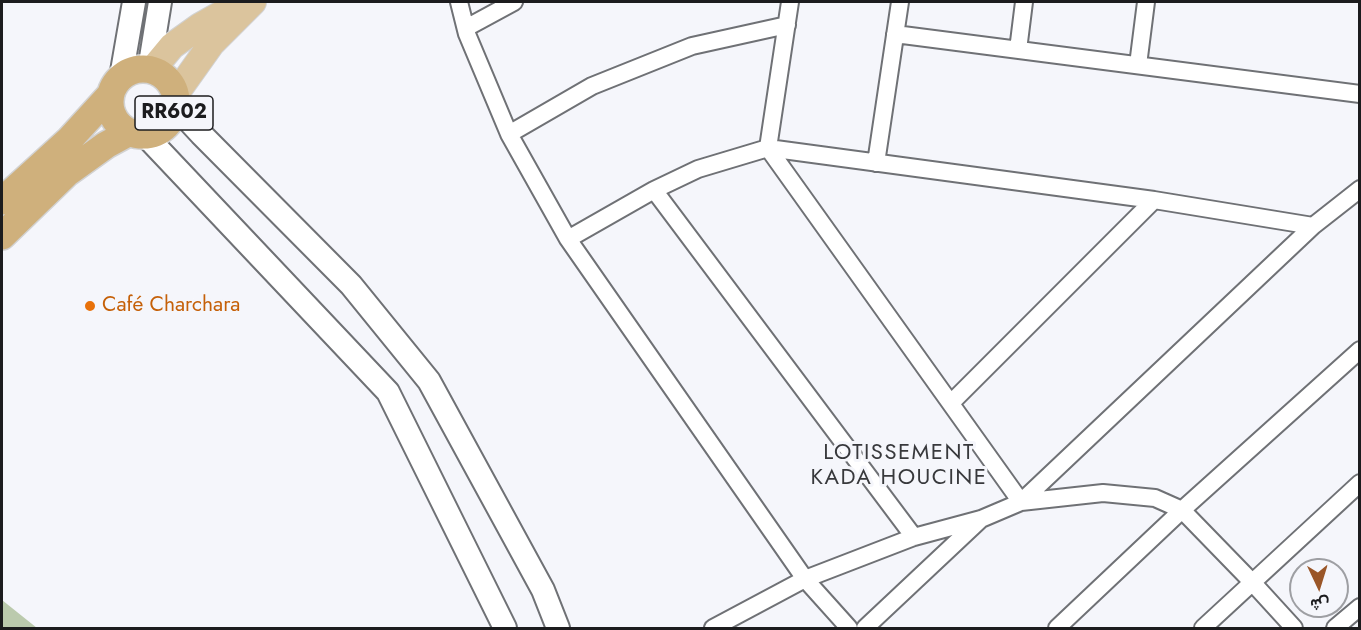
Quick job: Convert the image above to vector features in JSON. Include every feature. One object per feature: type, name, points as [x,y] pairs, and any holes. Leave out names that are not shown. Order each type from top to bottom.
[{"type":"highway","name":"RR602","points":[[2,201],[69,140],[98,110],[116,86],[134,70],[158,72],[168,80],[175,100],[171,118],[166,126],[158,131],[137,133],[97,151],[67,173],[2,236]]},
{"type":"highway","name":"RR602","points":[[116,86],[110,107],[114,118],[121,126],[137,133]]},
{"type":"main road","name":"RR602","points":[[116,86],[134,2]]},
{"type":"main road","name":"RR602","points":[[150,70],[160,2]]},
{"type":"main road","points":[[150,70],[172,46],[200,26],[245,2]]},
{"type":"main road","points":[[253,2],[212,43],[175,100],[201,134],[351,285],[429,381],[543,590],[558,628]]},
{"type":"main road","points":[[137,133],[388,392],[506,628]]},
{"type":"street","points":[[459,2],[467,34],[509,134],[568,239],[805,579],[849,628]]},
{"type":"street","points":[[466,28],[514,2]]},
{"type":"street","points":[[790,2],[768,148],[1021,501]]},
{"type":"street","points":[[876,164],[900,2]]},
{"type":"street","points":[[1018,50],[1024,2]]},
{"type":"street","points":[[1138,65],[1146,2]]},
{"type":"street","points":[[509,134],[592,86],[692,46],[786,25]]},
{"type":"street","points":[[895,34],[1359,94]]},
{"type":"street","points":[[568,239],[654,190],[698,169],[768,148],[1154,200],[1314,226]]},
{"type":"street","points":[[713,628],[805,579],[914,537],[981,519],[1021,501],[1314,226],[1359,189]]},
{"type":"street","points":[[654,190],[914,537]]},
{"type":"street","points":[[951,403],[1154,200]]},
{"type":"street","points":[[1057,628],[1182,510],[1359,350]]},
{"type":"street","points":[[1203,628],[1359,483]]},
{"type":"street","points":[[1021,501],[1121,494],[1155,498],[1182,510],[1294,628]]},
{"type":"street","points":[[865,628],[981,519]]},
{"type":"street","points":[[1335,628],[1359,607]]},
{"type":"green space","points":[[2,600],[37,628],[2,628]]},
{"type":"place","name":"Café Charchara","points":[[90,306]]},
{"type":"district","name":"LOTISSEMENT KADA HOUCINE","points":[[899,467]]}]
